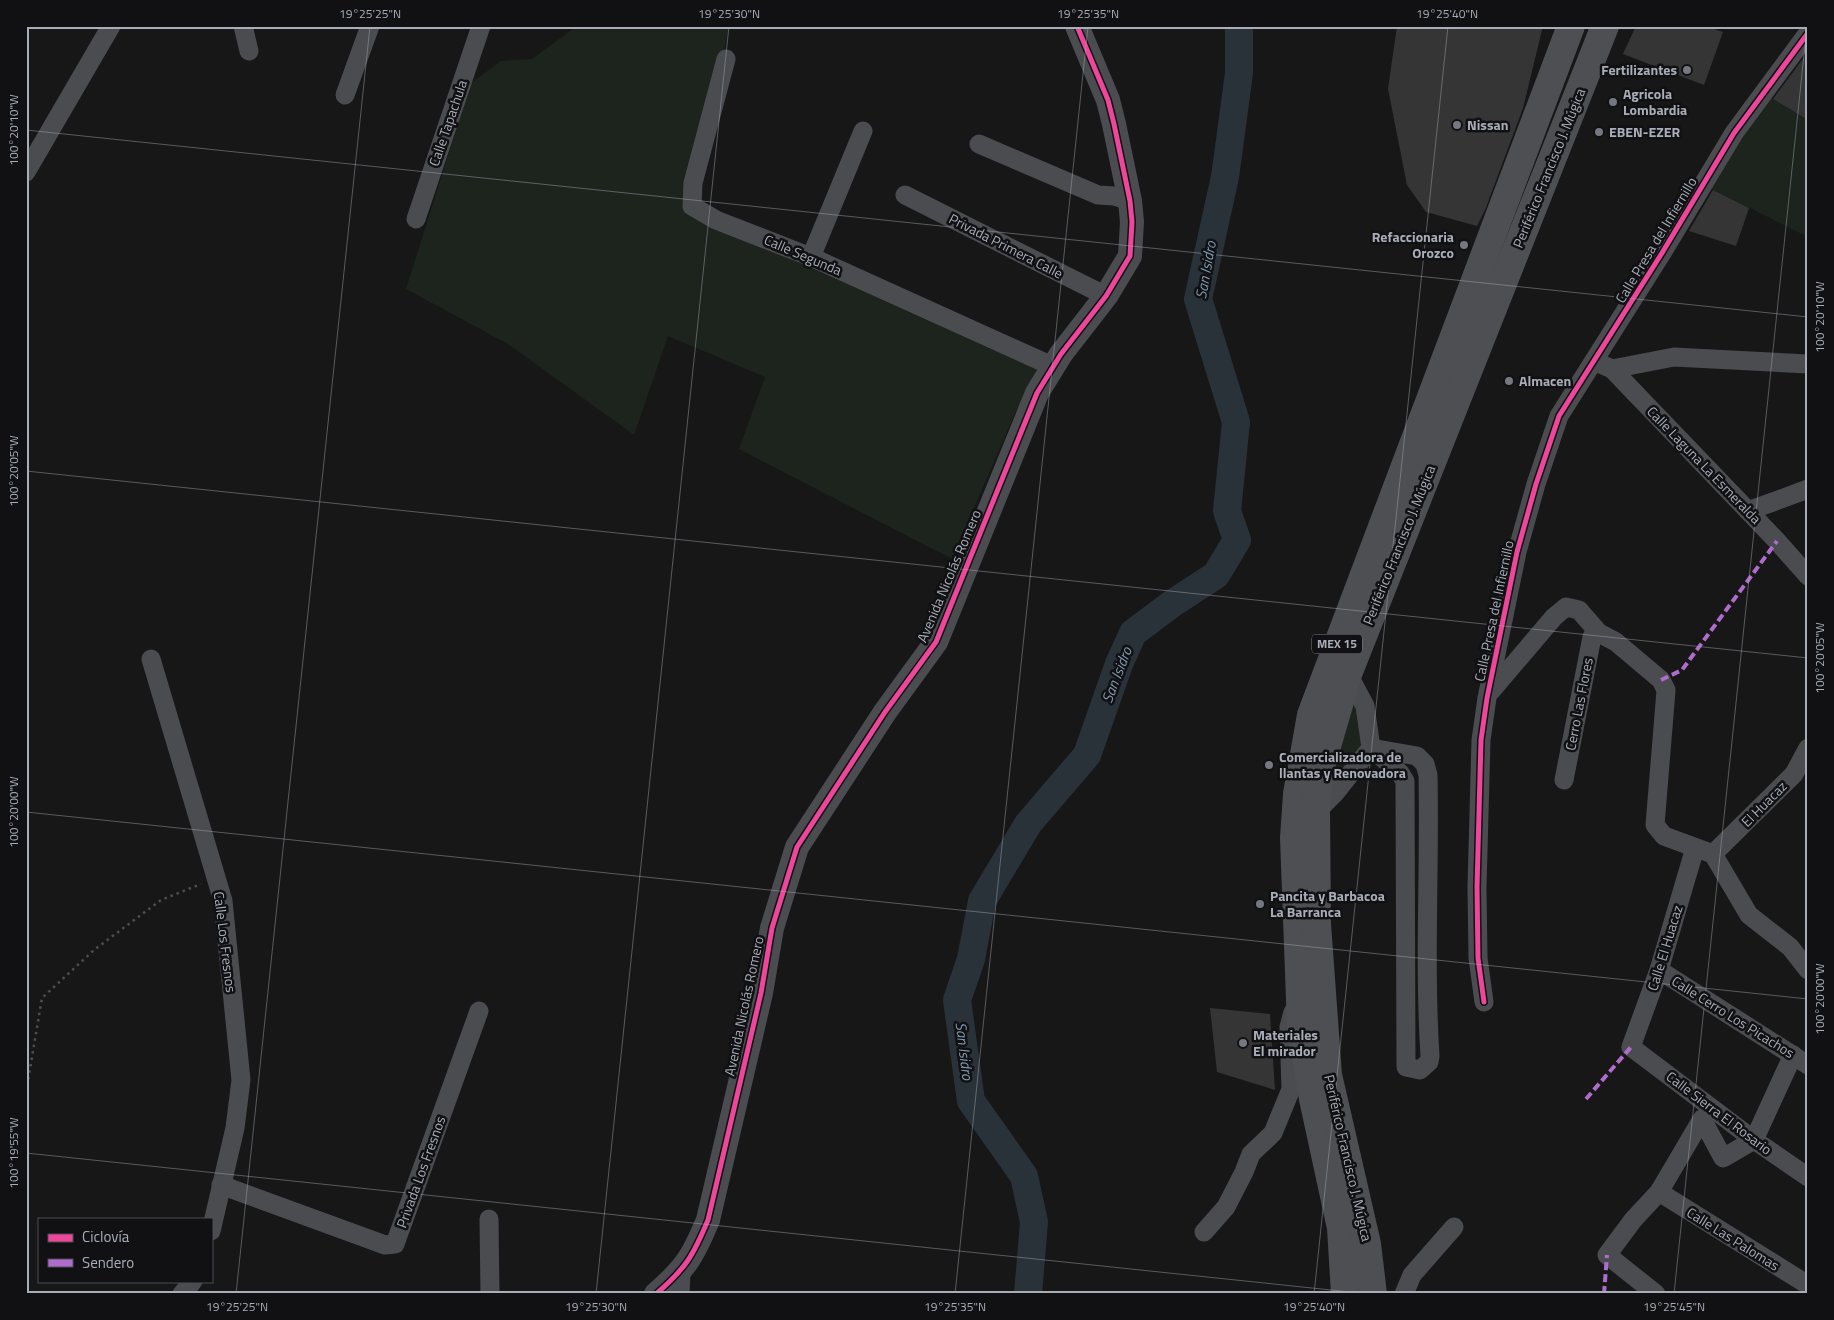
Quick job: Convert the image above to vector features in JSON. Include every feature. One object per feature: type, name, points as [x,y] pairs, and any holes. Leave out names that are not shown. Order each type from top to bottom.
[{"type":"main road","name":"Periférico Francisco J. Múgica","points":[[1345,1294],[1341,1228],[1312,1090],[1301,1026],[1294,838],[1296,794],[1310,715],[1570,26]]},
{"type":"main road","name":"Periférico Francisco J. Múgica","points":[[1372,1294],[1367,1244],[1328,1075],[1318,924],[1316,812],[1320,770],[1348,674],[1599,31]]},
{"type":"street","points":[[26,172],[111,26]]},
{"type":"street","points":[[243,26],[249,51]]},
{"type":"street","points":[[345,95],[370,26]]},
{"type":"street","name":"Calle Tapachula","points":[[416,219],[481,26]]},
{"type":"street","name":"Avenida Nicolás Romero","points":[[656,1294],[680,1283],[708,1220],[761,993],[772,928],[797,847],[885,712],[936,642],[1036,393],[1052,366],[1106,296],[1130,256],[1132,222],[1130,201],[1110,108],[1077,26]]},
{"type":"street","name":"Calle Presa del Infiernillo","points":[[1484,1002],[1478,958],[1477,887],[1481,740],[1517,552],[1536,484],[1559,416],[1662,253],[1734,133],[1808,33]]},
{"type":"street","name":"Calle Segunda","points":[[726,59],[693,183],[692,206],[716,220],[811,257],[1052,366]]},
{"type":"street","points":[[811,257],[863,131]]},
{"type":"street","points":[[979,144],[1098,195],[1114,196],[1130,201]]},
{"type":"street","name":"Privada Primera Calle","points":[[906,195],[1106,296]]},
{"type":"street","points":[[1612,369],[1674,357],[1808,364]]},
{"type":"street","name":"Calle Laguna La Esmeralda","points":[[1594,361],[1612,369],[1808,576]]},
{"type":"street","points":[[1748,511],[1808,488]]},
{"type":"street","points":[[1488,696],[1554,617],[1566,607],[1579,610],[1599,633],[1616,642],[1661,680],[1666,690],[1655,825],[1664,836],[1704,851],[1749,915],[1790,947],[1808,970]]},
{"type":"street","name":"Cerro Las Flores","points":[[1564,780],[1592,637],[1599,633]]},
{"type":"street","name":"Calle Los Fresnos","points":[[151,658],[223,901],[241,1080],[236,1128],[212,1226]]},
{"type":"street","points":[[1348,674],[1365,706],[1371,748],[1400,773],[1405,781],[1407,848],[1406,1067],[1416,1070],[1425,1068],[1429,1062],[1430,1050],[1426,973],[1430,847],[1428,775],[1425,764],[1417,756],[1371,748]]},
{"type":"street","points":[[1316,812],[1335,793],[1371,748]]},
{"type":"street","name":"El Huacaz","points":[[1704,851],[1794,774],[1808,748]]},
{"type":"street","points":[[1407,848],[1430,847]]},
{"type":"street","name":"Calle El Huacaz","points":[[1631,1046],[1704,851]]},
{"type":"street","name":"Calle Cerro Los Picachos","points":[[1659,970],[1800,1060]]},
{"type":"street","points":[[1405,973],[1426,973]]},
{"type":"street","points":[[1204,1232],[1226,1207],[1251,1154],[1273,1133],[1291,1089],[1288,1028],[1299,992]]},
{"type":"street","name":"Privada Los Fresnos","points":[[221,1186],[385,1245],[395,1244],[478,1010]]},
{"type":"street","name":"Calle Sierra El Rosario","points":[[1631,1046],[1754,1140],[1808,1177]]},
{"type":"street","points":[[1656,1294],[1607,1255],[1633,1220],[1659,1192],[1702,1119],[1723,1158],[1754,1140],[1800,1060]]},
{"type":"street","name":"Calle Las Palomas","points":[[1659,1192],[1808,1286]]},
{"type":"street","points":[[489,1219],[490,1294]]},
{"type":"street","points":[[1404,1294],[1412,1274],[1454,1227]]},
{"type":"street","points":[[182,1294],[192,1282]]},
{"type":"path","points":[[26,1092],[42,998],[94,950],[161,900],[216,878]]},
{"type":"shaded area","points":[[577,26],[729,26],[691,216],[1041,367],[1016,411],[952,559],[739,449],[765,377],[668,336],[634,435],[508,344],[406,289],[471,83],[501,61],[532,59]]},
{"type":"shaded area","points":[[1771,98],[1808,120],[1808,237],[1708,187],[1737,137]]},
{"type":"shaded area","points":[[1352,687],[1366,746],[1326,797]]},
{"type":"building","name":"Nissan","points":[[1397,26],[1543,26],[1523,108],[1485,210],[1477,226],[1426,212],[1407,185],[1388,89]]},
{"type":"building","name":"Fertilizantes","points":[[1636,26],[1705,26],[1723,32],[1704,85],[1623,54]]},
{"type":"building","points":[[1808,52],[1808,120],[1773,99]]},
{"type":"building","points":[[1713,190],[1749,208],[1736,246],[1689,231]]},
{"type":"building","name":"Materiales El mirador","points":[[1210,1008],[1270,1014],[1275,1090],[1217,1072]]},
{"type":"waterway","name":"San Isidro","points":[[1028,1294],[1034,1222],[1024,1176],[971,1101],[957,1000],[971,959],[982,901],[1028,824],[1087,755],[1119,664],[1133,633],[1173,603],[1216,575],[1237,540],[1227,511],[1236,422],[1198,299],[1225,177],[1239,73],[1239,26]]},
{"type":"marked path","points":[[1661,680],[1682,670],[1777,541]]},
{"type":"marked path","points":[[1586,1099],[1631,1047]]},
{"type":"marked path","points":[[1604,1294],[1607,1255]]},
{"type":"cycle path","points":[[656,1294],[675,1277],[688,1261],[708,1220],[761,993],[772,928],[797,847],[885,712],[936,642],[1037,393],[1061,354],[1106,296],[1130,256],[1132,222],[1130,201],[1114,124],[1108,100],[1077,26]]},
{"type":"cycle path","points":[[1484,1002],[1478,958],[1477,887],[1481,740],[1487,698],[1517,552],[1536,484],[1559,416],[1662,253],[1734,133],[1808,33]]},
{"type":"place","name":"Fertilizantes","points":[[1687,70]]},
{"type":"place","name":"Agricola Lombardia","points":[[1613,102]]},
{"type":"place","name":"Nissan","points":[[1457,125]]},
{"type":"place","name":"EBEN-EZER","points":[[1599,132]]},
{"type":"place","name":"Refaccionaria Orozco","points":[[1464,245]]},
{"type":"place","name":"Almacen","points":[[1509,381]]},
{"type":"place","name":"Comercializadora de llantas y Renovadora","points":[[1269,765]]},
{"type":"place","name":"Pancita y Barbacoa La Barranca","points":[[1260,904]]},
{"type":"place","name":"Materiales El mirador","points":[[1243,1043]]}]
